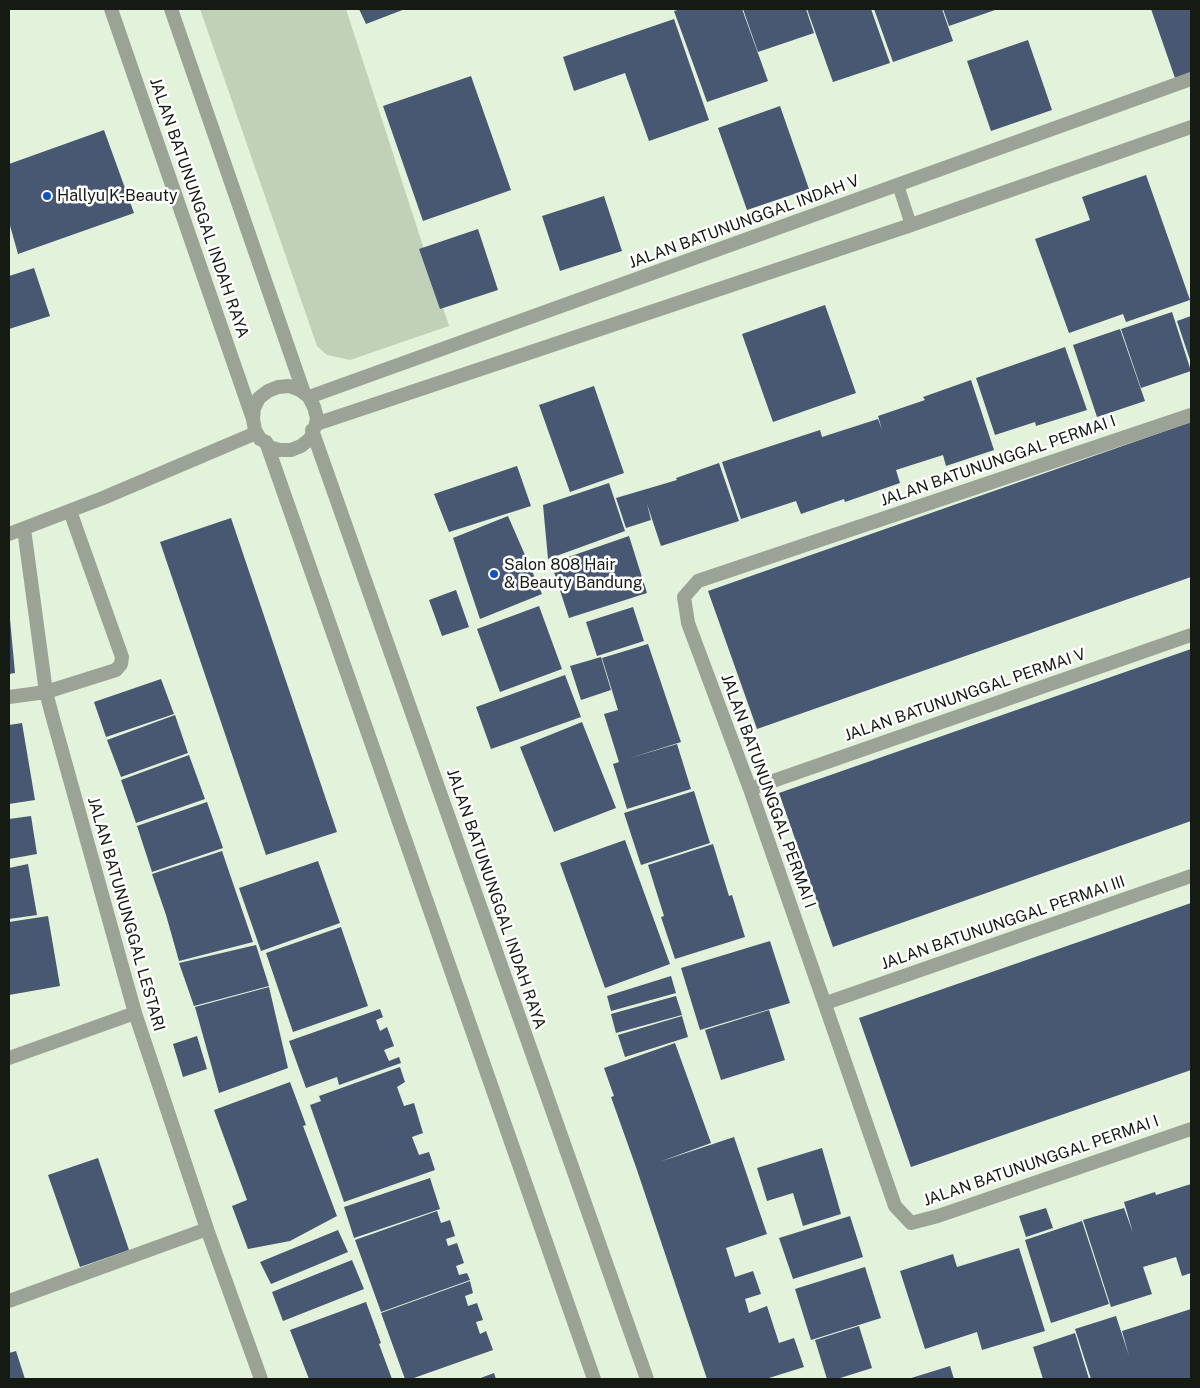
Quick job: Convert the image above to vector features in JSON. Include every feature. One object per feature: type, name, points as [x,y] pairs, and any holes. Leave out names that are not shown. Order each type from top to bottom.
[{"type":"street","name":"JALAN BATUNUNGGAL INDAH RAYA","points":[[111,9],[253,419]]},
{"type":"street","points":[[170,9],[306,395]]},
{"type":"street","name":"JALAN BATUNUNGGAL INDAH V","points":[[306,395],[1191,79]]},
{"type":"street","points":[[314,427],[911,225],[1191,127]]},
{"type":"street","points":[[261,438],[269,447],[280,450],[291,450],[301,446],[310,439],[316,418],[314,406],[306,395],[300,390],[289,386],[278,387],[268,391],[259,398],[254,408],[253,419],[594,1379]]},
{"type":"street","name":"JALAN BATUNUNGGAL PERMAI I","points":[[1191,415],[698,581],[684,597],[688,623],[750,789],[895,1206],[911,1223],[938,1216],[1191,1129]]},
{"type":"street","name":"JALAN BATUNUNGGAL INDAH RAYA","points":[[314,427],[647,1379]]},
{"type":"street","points":[[9,534],[261,438]]},
{"type":"street","points":[[9,697],[46,692],[116,670],[121,664],[122,657],[70,511]]},
{"type":"street","name":"JALAN BATUNUNGGAL LESTARI","points":[[24,529],[46,692],[135,1013],[261,1379]]},
{"type":"street","name":"JALAN BATUNUNGGAL PERMAI V","points":[[750,789],[1191,635]]},
{"type":"street","name":"JALAN BATUNUNGGAL PERMAI III","points":[[826,1004],[1191,876]]},
{"type":"street","points":[[9,1058],[135,1013]]},
{"type":"street","points":[[9,1301],[208,1229]]},
{"type":"lane","points":[[898,185],[911,225]]},
{"type":"green space","points":[[200,9],[346,9],[449,326],[350,360],[327,355],[317,346]]},
{"type":"building","points":[[359,9],[405,9],[366,24]]},
{"type":"building","points":[[682,9],[742,9],[768,81],[707,102],[674,11]]},
{"type":"building","points":[[743,9],[806,9],[814,33],[758,52]]},
{"type":"building","points":[[807,9],[871,9],[890,63],[833,82]]},
{"type":"building","points":[[874,9],[942,9],[953,41],[893,62]]},
{"type":"building","points":[[943,9],[998,9],[949,26]]},
{"type":"building","points":[[1151,9],[1191,9],[1191,72],[1175,78]]},
{"type":"building","points":[[674,19],[709,120],[649,141],[625,73],[574,91],[563,57]]},
{"type":"building","points":[[1028,40],[1052,110],[991,131],[967,61]]},
{"type":"building","points":[[471,76],[511,190],[423,221],[383,106]]},
{"type":"building","points":[[780,106],[809,189],[747,210],[718,128]]},
{"type":"building","points":[[104,130],[134,213],[18,254],[9,222],[9,164]]},
{"type":"building","points":[[1146,175],[1190,300],[1126,322],[1123,314],[1069,333],[1035,239],[1090,220],[1082,197]]},
{"type":"building","points":[[604,196],[622,251],[560,271],[542,216]]},
{"type":"building","points":[[478,229],[498,290],[440,309],[419,249]]},
{"type":"building","points":[[34,268],[50,316],[9,329],[9,276]]},
{"type":"building","points":[[825,305],[856,393],[773,422],[742,334]]},
{"type":"building","points":[[1172,312],[1191,371],[1141,388],[1121,329]]},
{"type":"building","points":[[1191,316],[1191,363],[1177,321]]},
{"type":"building","points":[[1120,329],[1145,401],[1097,417],[1073,345]]},
{"type":"building","points":[[1065,347],[1087,410],[1036,426],[1035,422],[995,435],[976,378]]},
{"type":"building","points":[[971,380],[994,450],[946,466],[943,455],[896,470],[900,483],[845,502],[844,499],[801,514],[796,501],[741,519],[722,462],[820,430],[822,437],[878,419],[882,430],[878,416],[925,400],[923,397]]},
{"type":"building","points":[[594,386],[624,473],[570,492],[539,405]]},
{"type":"building","points":[[1191,422],[1191,577],[757,729],[708,591]]},
{"type":"building","points":[[719,463],[739,521],[661,546],[647,504],[651,520],[626,528],[616,498],[677,480],[676,478]]},
{"type":"building","points":[[517,466],[531,506],[449,532],[434,494]]},
{"type":"building","points":[[609,483],[625,531],[548,559],[543,505]]},
{"type":"building","points":[[508,516],[542,594],[480,619],[453,538]]},
{"type":"building","points":[[231,518],[337,832],[266,855],[160,542]]},
{"type":"building","points":[[629,536],[647,593],[569,618],[551,563]]},
{"type":"building","points":[[456,590],[469,627],[442,636],[429,600]]},
{"type":"building","points":[[539,606],[562,669],[500,692],[477,629]]},
{"type":"building","points":[[633,607],[644,641],[597,656],[586,622]]},
{"type":"building","points":[[9,619],[15,673],[9,674]]},
{"type":"building","points":[[648,644],[681,742],[627,759],[677,744],[691,789],[627,809],[613,764],[619,762],[604,714],[618,710],[602,658]]},
{"type":"building","points":[[1191,649],[1191,821],[833,947],[779,793]]},
{"type":"building","points":[[601,657],[611,690],[581,700],[570,666]]},
{"type":"building","points":[[565,675],[581,717],[491,749],[476,707]]},
{"type":"building","points":[[161,679],[174,714],[106,737],[94,702]]},
{"type":"building","points":[[175,715],[188,753],[121,777],[107,740]]},
{"type":"building","points":[[582,722],[616,808],[554,832],[520,747]]},
{"type":"building","points":[[22,723],[35,800],[9,804],[9,725]]},
{"type":"building","points":[[189,755],[205,799],[136,823],[121,780]]},
{"type":"building","points":[[694,791],[710,843],[641,865],[624,813]]},
{"type":"building","points":[[207,802],[223,848],[152,872],[137,826]]},
{"type":"building","points":[[31,816],[37,854],[9,859],[9,819]]},
{"type":"building","points":[[625,840],[670,964],[605,988],[560,863]]},
{"type":"building","points":[[713,844],[729,896],[732,895],[745,937],[675,959],[661,917],[664,916],[648,865]]},
{"type":"building","points":[[222,851],[253,942],[179,961],[152,874]]},
{"type":"building","points":[[318,861],[340,923],[261,951],[239,888]]},
{"type":"building","points":[[28,864],[37,915],[9,919],[9,868]]},
{"type":"building","points":[[1191,903],[1191,1070],[911,1167],[859,1018]]},
{"type":"building","points":[[48,916],[60,986],[9,995],[9,922]]},
{"type":"building","points":[[341,927],[368,1006],[293,1032],[266,953]]},
{"type":"building","points":[[770,941],[790,1003],[700,1030],[681,968]]},
{"type":"building","points":[[256,945],[269,986],[194,1006],[179,963]]},
{"type":"building","points":[[671,976],[676,993],[611,1011],[607,996]]},
{"type":"building","points":[[269,987],[288,1068],[219,1093],[195,1007]]},
{"type":"building","points":[[676,996],[682,1015],[616,1033],[611,1014]]},
{"type":"building","points":[[380,1009],[383,1017],[376,1020],[380,1031],[387,1027],[394,1046],[384,1050],[389,1061],[399,1057],[401,1063],[339,1085],[337,1077],[306,1088],[289,1041]]},
{"type":"building","points":[[769,1010],[785,1060],[721,1080],[705,1030]]},
{"type":"building","points":[[682,1016],[688,1037],[625,1057],[618,1035]]},
{"type":"building","points":[[197,1036],[207,1069],[183,1077],[173,1044]]},
{"type":"building","points":[[675,1043],[711,1143],[659,1162],[734,1137],[767,1234],[726,1248],[735,1277],[753,1271],[761,1294],[745,1299],[749,1313],[767,1306],[779,1343],[794,1338],[804,1367],[769,1379],[707,1379],[611,1097],[614,1096],[604,1068]]},
{"type":"building","points":[[400,1067],[405,1082],[397,1087],[404,1106],[414,1103],[423,1133],[412,1137],[419,1155],[429,1152],[435,1170],[344,1202],[310,1105],[321,1101],[319,1096]]},
{"type":"building","points":[[290,1082],[306,1125],[303,1126],[337,1216],[290,1241],[248,1249],[232,1206],[247,1200],[214,1110]]},
{"type":"building","points":[[822,1148],[841,1214],[803,1226],[793,1193],[767,1201],[757,1168]]},
{"type":"building","points":[[98,1158],[129,1250],[80,1267],[48,1175]]},
{"type":"building","points":[[430,1178],[440,1209],[354,1238],[344,1207]]},
{"type":"building","points":[[1191,1184],[1191,1273],[1182,1276],[1176,1257],[1143,1267],[1152,1294],[1111,1307],[1083,1220],[1124,1208],[1133,1233],[1124,1202],[1155,1192],[1156,1195]]},
{"type":"building","points":[[1046,1208],[1053,1228],[1026,1237],[1019,1216]]},
{"type":"building","points":[[437,1211],[441,1223],[450,1220],[455,1236],[446,1239],[448,1246],[457,1243],[464,1263],[456,1266],[459,1275],[467,1273],[470,1280],[381,1312],[355,1240]]},
{"type":"building","points":[[850,1216],[863,1257],[793,1279],[779,1238]]},
{"type":"building","points":[[1082,1221],[1109,1304],[1051,1323],[1025,1240]]},
{"type":"building","points":[[338,1230],[348,1252],[271,1284],[260,1262]]},
{"type":"building","points":[[1019,1248],[1045,1331],[982,1350],[977,1332],[925,1349],[900,1271],[953,1254],[957,1267]]},
{"type":"building","points":[[352,1260],[364,1289],[283,1321],[272,1292]]},
{"type":"building","points":[[865,1267],[881,1318],[811,1340],[795,1289]]},
{"type":"building","points":[[470,1281],[473,1293],[465,1296],[468,1306],[477,1303],[483,1320],[476,1322],[480,1334],[486,1331],[493,1350],[411,1379],[405,1379],[381,1313]]},
{"type":"building","points":[[366,1302],[392,1379],[309,1379],[290,1330]]},
{"type":"building","points":[[1191,1309],[1191,1379],[1091,1379],[1075,1329],[1116,1316],[1129,1356],[1122,1331]]},
{"type":"building","points":[[859,1326],[872,1368],[837,1379],[827,1379],[815,1340]]},
{"type":"building","points":[[1075,1333],[1089,1379],[1043,1379],[1033,1347]]},
{"type":"building","points":[[16,1351],[25,1379],[9,1379],[9,1353]]},
{"type":"building","points":[[950,1366],[954,1379],[908,1379]]},
{"type":"building","points":[[494,1373],[496,1379],[478,1379]]},
{"type":"place","name":"Hallyu K-Beauty","points":[[47,196]]},
{"type":"place","name":"Salon 808 Hair & Beauty Bandung","points":[[494,574]]}]
